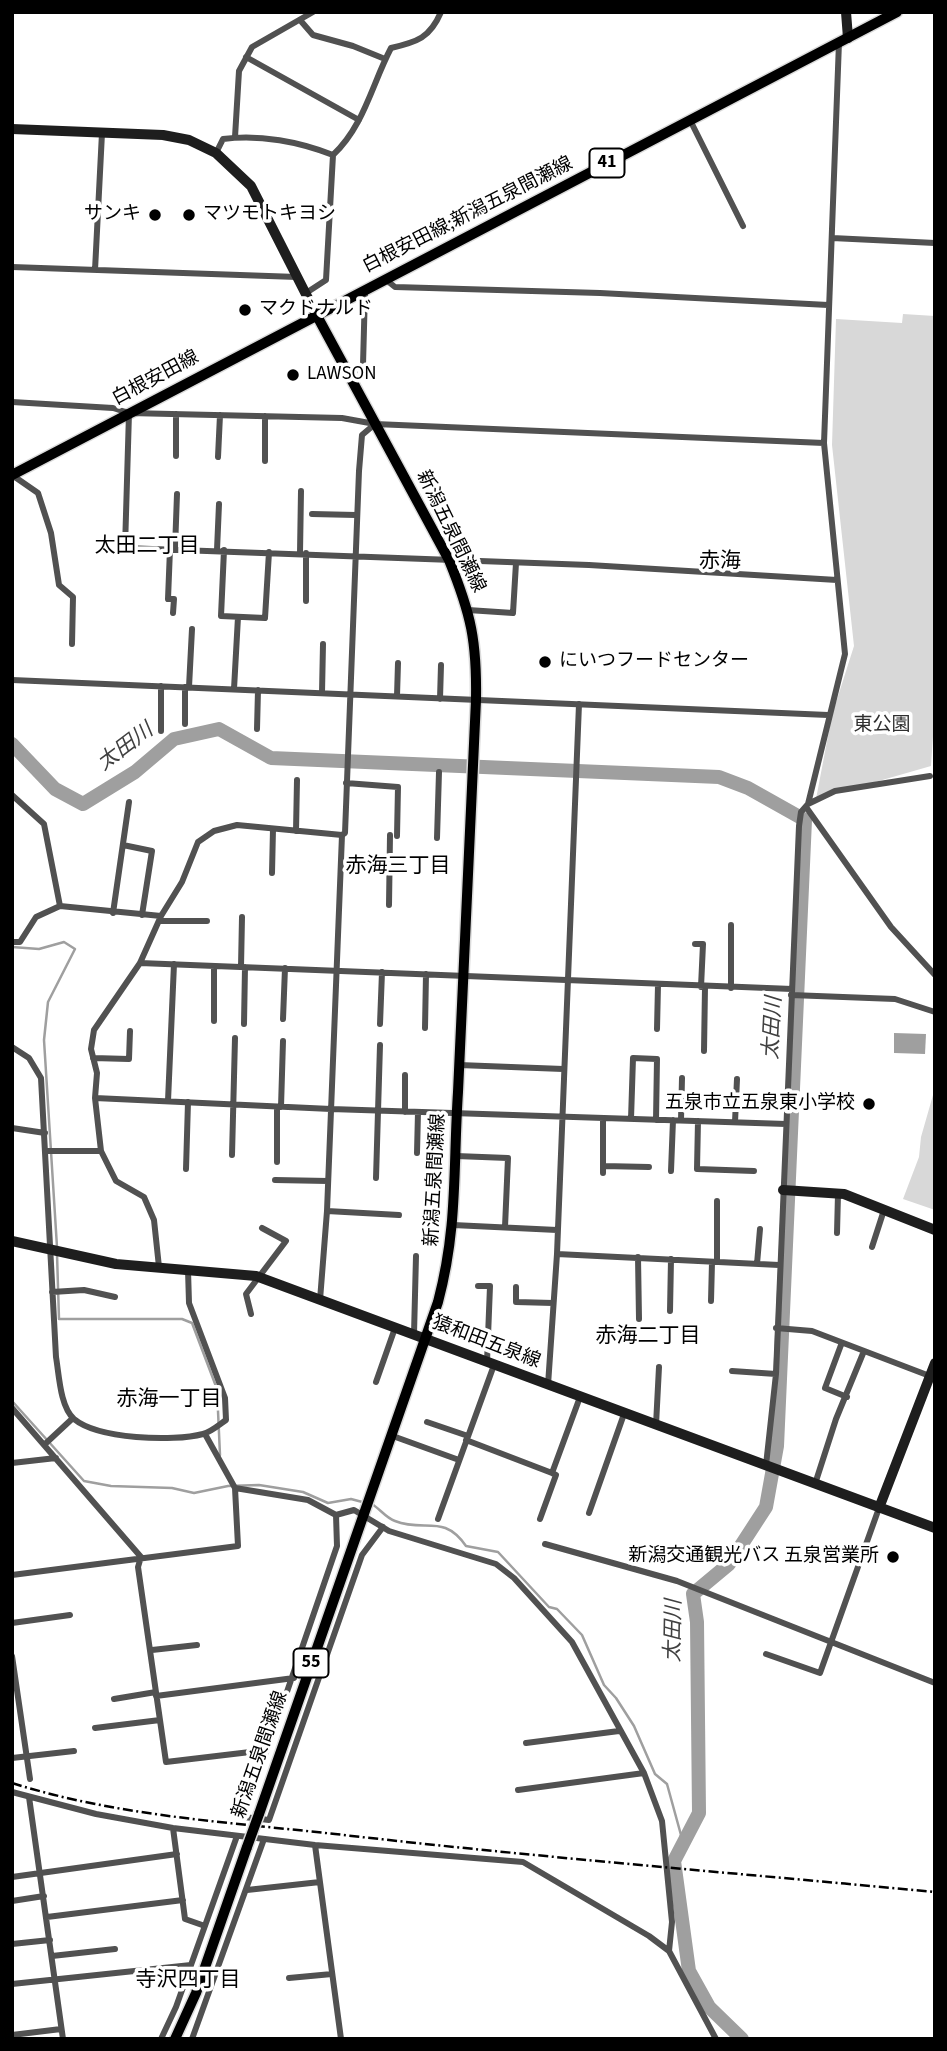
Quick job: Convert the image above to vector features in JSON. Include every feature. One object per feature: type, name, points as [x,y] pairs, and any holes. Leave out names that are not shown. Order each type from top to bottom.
[{"type":"main road","points":[[844,40],[846,12]]},
{"type":"main road","name":"白根安田線;新潟五泉間瀬線","points":[[316,314],[897,12]]},
{"type":"main road","points":[[12,129],[163,135],[189,140],[216,153],[251,186],[316,314]]},
{"type":"main road","name":"新潟五泉間瀬線","points":[[175,2039],[196,1993],[370,1496],[419,1336],[438,1302],[450,1257],[453,1225],[477,650],[468,610],[449,560],[316,314]]},
{"type":"main road","name":"白根安田線","points":[[12,475],[316,314]]},
{"type":"main road","points":[[787,1191],[838,1194],[935,1230]]},
{"type":"main road","name":"猿和田五泉線","points":[[12,1241],[51,1248],[91,1260],[260,1278],[935,1528]]},
{"type":"main road","points":[[879,1508],[933,1376],[935,1363]]},
{"type":"street","points":[[235,138],[239,71],[252,47],[313,12]]},
{"type":"street","points":[[306,293],[326,280],[333,155],[345,144],[359,120],[391,48],[422,40],[434,28],[441,12]]},
{"type":"street","points":[[300,20],[313,35],[353,46],[385,59]]},
{"type":"street","points":[[766,1465],[776,1374],[779,1265],[787,1191],[786,1124],[795,993],[797,854],[802,812],[807,805],[845,654],[824,443],[828,304],[844,40]]},
{"type":"street","points":[[247,57],[359,120]]},
{"type":"street","points":[[690,120],[743,226]]},
{"type":"street","points":[[95,270],[102,133]]},
{"type":"street","points":[[216,153],[223,139],[235,138],[303,143],[333,155]]},
{"type":"street","points":[[832,238],[935,243]]},
{"type":"street","points":[[12,267],[298,277]]},
{"type":"street","points":[[385,279],[395,287],[828,304]]},
{"type":"street","points":[[349,377],[363,365],[365,289]]},
{"type":"street","points":[[12,402],[113,408],[129,413],[342,418],[375,424],[824,443]]},
{"type":"street","points":[[129,413],[125,548],[303,553],[837,580]]},
{"type":"street","points":[[176,414],[176,456]]},
{"type":"street","points":[[218,457],[220,415]]},
{"type":"street","points":[[265,416],[265,461]]},
{"type":"street","points":[[320,1300],[327,1211],[342,835],[345,833],[356,515],[362,435],[375,424]]},
{"type":"street","points":[[12,475],[38,493],[51,533],[59,585],[74,597],[72,644]]},
{"type":"street","points":[[301,491],[306,601]]},
{"type":"street","points":[[173,613],[174,599],[168,599],[177,494]]},
{"type":"street","points":[[219,504],[221,616],[265,618],[269,552]]},
{"type":"street","points":[[313,514],[356,515]]},
{"type":"street","points":[[468,610],[513,613],[516,563]]},
{"type":"street","points":[[234,689],[238,617]]},
{"type":"street","points":[[185,724],[191,629]]},
{"type":"street","points":[[322,693],[323,644]]},
{"type":"street","points":[[397,696],[398,663]]},
{"type":"street","points":[[440,699],[441,665]]},
{"type":"street","points":[[12,680],[828,715]]},
{"type":"street","points":[[161,686],[161,731]]},
{"type":"street","points":[[257,729],[258,690]]},
{"type":"street","points":[[548,1385],[579,704]]},
{"type":"street","points":[[437,838],[439,772]]},
{"type":"street","points":[[807,805],[835,792],[930,776]]},
{"type":"street","points":[[296,831],[297,780]]},
{"type":"street","points":[[346,783],[398,787],[389,905]]},
{"type":"street","points":[[12,795],[44,824],[60,906]]},
{"type":"street","points":[[113,913],[130,802]]},
{"type":"street","points":[[807,805],[891,927],[935,975]]},
{"type":"street","points":[[159,1267],[154,1220],[144,1197],[117,1181],[101,1151],[95,1098],[97,1073],[91,1049],[94,1030],[139,963],[160,918],[182,882],[198,842],[214,831],[237,825],[342,835]]},
{"type":"street","points":[[272,873],[273,829]]},
{"type":"street","points":[[123,845],[152,851],[142,915]]},
{"type":"street","points":[[12,942],[20,942],[36,916],[60,906],[207,921]]},
{"type":"street","points":[[242,917],[244,1024]]},
{"type":"street","points":[[731,925],[731,988]]},
{"type":"street","points":[[695,944],[703,944],[704,1051]]},
{"type":"street","points":[[139,963],[731,988],[895,999],[935,1012]]},
{"type":"street","points":[[168,1101],[174,964]]},
{"type":"street","points":[[214,966],[214,1021]]},
{"type":"street","points":[[284,1019],[285,968]]},
{"type":"street","points":[[380,1024],[382,972]]},
{"type":"street","points":[[425,1028],[426,974]]},
{"type":"street","points":[[657,1028],[658,985]]},
{"type":"street","points":[[93,1058],[129,1059],[130,1031]]},
{"type":"street","points":[[232,1155],[235,1038]]},
{"type":"street","points":[[277,1162],[283,1041]]},
{"type":"street","points":[[376,1178],[380,1045]]},
{"type":"street","points":[[12,1047],[29,1058],[41,1077],[56,1357],[63,1394],[73,1418],[112,1434],[183,1437],[205,1434],[226,1420],[225,1398],[189,1303],[188,1270]]},
{"type":"street","points":[[631,1119],[633,1058],[657,1059],[656,1120]]},
{"type":"street","points":[[459,1065],[563,1069]]},
{"type":"street","points":[[405,1075],[405,1112]]},
{"type":"street","points":[[681,1120],[682,1078]]},
{"type":"street","points":[[735,1122],[737,1079]]},
{"type":"street","points":[[95,1098],[405,1112],[786,1124]]},
{"type":"street","points":[[186,1169],[188,1102]]},
{"type":"street","points":[[417,1153],[418,1112]]},
{"type":"street","points":[[603,1119],[603,1169],[649,1167]]},
{"type":"street","points":[[671,1171],[673,1120]]},
{"type":"street","points":[[698,1121],[697,1169],[754,1171]]},
{"type":"street","points":[[12,1128],[45,1133]]},
{"type":"street","points":[[46,1152],[101,1151]]},
{"type":"street","points":[[456,1156],[508,1158],[505,1227]]},
{"type":"street","points":[[275,1180],[328,1181]]},
{"type":"street","points":[[837,1233],[838,1194]]},
{"type":"street","points":[[711,1301],[717,1201]]},
{"type":"street","points":[[872,1247],[884,1210]]},
{"type":"street","points":[[327,1211],[399,1215]]},
{"type":"street","points":[[453,1225],[557,1230]]},
{"type":"street","points":[[251,1314],[246,1294],[286,1241],[262,1228]]},
{"type":"street","points":[[757,1264],[760,1229]]},
{"type":"street","points":[[556,1254],[779,1265]]},
{"type":"street","points":[[416,1256],[419,1336]]},
{"type":"street","points":[[638,1257],[639,1319]]},
{"type":"street","points":[[670,1311],[671,1259]]},
{"type":"street","points":[[438,1519],[490,1363],[490,1286],[478,1286]]},
{"type":"street","points":[[516,1287],[516,1302],[553,1303]]},
{"type":"street","points":[[52,1292],[84,1290],[115,1297]]},
{"type":"street","points":[[376,1382],[395,1328]]},
{"type":"street","points":[[776,1328],[812,1331],[841,1345],[933,1376]]},
{"type":"street","points":[[841,1345],[825,1388],[847,1397]]},
{"type":"street","points":[[815,1484],[864,1351]]},
{"type":"street","points":[[656,1426],[659,1367]]},
{"type":"street","points":[[732,1371],[776,1374]]},
{"type":"street","points":[[552,1473],[580,1397]]},
{"type":"street","points":[[12,1408],[141,1557]]},
{"type":"street","points":[[589,1513],[624,1414]]},
{"type":"street","points":[[44,1445],[73,1418]]},
{"type":"street","points":[[427,1422],[556,1475],[540,1519]]},
{"type":"street","points":[[12,1575],[238,1546],[235,1488],[205,1434]]},
{"type":"street","points":[[390,1435],[459,1460]]},
{"type":"street","points":[[12,1463],[56,1458]]},
{"type":"street","points":[[235,1488],[308,1500],[336,1515],[354,1510],[383,1527],[418,1541],[496,1564],[514,1578],[572,1642],[644,1773],[662,1821],[672,1922],[668,1951]]},
{"type":"street","points":[[766,1654],[820,1673],[879,1508]]},
{"type":"street","points":[[336,1515],[337,1546],[294,1678],[244,1817],[269,1819],[362,1555],[383,1527]]},
{"type":"street","points":[[545,1544],[693,1587],[935,1683]]},
{"type":"street","points":[[141,1557],[138,1567],[166,1762],[267,1750]]},
{"type":"street","points":[[12,1623],[70,1615]]},
{"type":"street","points":[[152,1650],[197,1646]]},
{"type":"street","points":[[12,1656],[30,1779]]},
{"type":"street","points":[[114,1699],[294,1678]]},
{"type":"street","points":[[95,1728],[160,1720]]},
{"type":"street","points":[[526,1743],[619,1731]]},
{"type":"street","points":[[295,1747],[303,1746]]},
{"type":"street","points":[[12,1758],[74,1751]]},
{"type":"street","points":[[518,1790],[644,1773]]},
{"type":"street","points":[[12,1792],[96,1814],[173,1828],[315,1845],[523,1863],[649,1936],[668,1951],[716,2039]]},
{"type":"street","points":[[29,1797],[63,2039]]},
{"type":"street","points":[[173,1828],[185,1919],[205,1926]]},
{"type":"street","points":[[161,2039],[191,1965],[237,1836]]},
{"type":"street","points":[[192,2039],[264,1839]]},
{"type":"street","points":[[315,1845],[341,2039]]},
{"type":"street","points":[[12,1877],[177,1854]]},
{"type":"street","points":[[247,1890],[320,1882]]},
{"type":"street","points":[[12,1900],[44,1896]]},
{"type":"street","points":[[47,1917],[183,1900]]},
{"type":"street","points":[[12,1944],[50,1940]]},
{"type":"street","points":[[52,1956],[115,1949]]},
{"type":"street","points":[[12,1984],[191,1965]]},
{"type":"street","points":[[289,1978],[332,1974]]},
{"type":"street","points":[[12,2035],[61,2029]]},
{"type":"green space","name":"東公園","points":[[903,314],[935,316],[935,706],[931,766],[816,799],[832,715],[854,646],[832,445],[836,319],[902,323]]},
{"type":"green space","points":[[935,1088],[935,1210],[903,1199],[919,1157],[921,1137]]},
{"type":"shaded area","points":[[894,1033],[926,1034],[925,1054],[894,1053]]},
{"type":"waterway","name":"太田川","points":[[12,744],[55,789],[83,804],[135,772],[174,739],[219,729],[271,758],[719,777],[748,788],[805,820],[777,1446],[766,1507],[729,1564],[693,1594],[697,1622],[699,1813],[674,1861],[689,1971],[709,2007],[742,2039]]},
{"type":"waterway","points":[[12,947],[39,949],[64,942],[75,949],[48,1002],[44,1040],[57,1247]]},
{"type":"waterway","points":[[57,1254],[59,1319],[182,1319],[192,1323],[217,1389],[220,1455]]},
{"type":"waterway","points":[[12,1401],[84,1481],[111,1486],[172,1488],[194,1493],[228,1486],[259,1485],[303,1492],[328,1503],[351,1499],[366,1503]]},
{"type":"waterway","points":[[372,1504],[395,1521],[441,1527],[458,1536],[466,1546],[498,1552],[549,1607],[557,1609],[582,1635],[604,1685],[634,1726],[655,1774],[667,1784],[681,1835],[674,1861]]},
{"type":"railway","points":[[12,1783],[91,1803],[213,1821],[935,1892]]},
{"type":"place","name":"サンキ","points":[[155,215]]},
{"type":"place","name":"マツモトキヨシ","points":[[189,215]]},
{"type":"place","name":"マクドナルド","points":[[245,310]]},
{"type":"place","name":"LAWSON","points":[[293,375]]},
{"type":"place","name":"にいつフードセンター","points":[[545,662]]},
{"type":"place","name":"五泉市立五泉東小学校","points":[[869,1104]]},
{"type":"place","name":"新潟交通観光バス 五泉営業所","points":[[893,1557]]},
{"type":"district","name":"太田二丁目","points":[[147,547]]},
{"type":"district","name":"赤海","points":[[720,562]]},
{"type":"district","name":"赤海三丁目","points":[[398,867]]},
{"type":"district","name":"赤海二丁目","points":[[648,1337]]},
{"type":"district","name":"赤海一丁目","points":[[169,1400]]},
{"type":"district","name":"寺沢四丁目","points":[[188,1981]]}]
